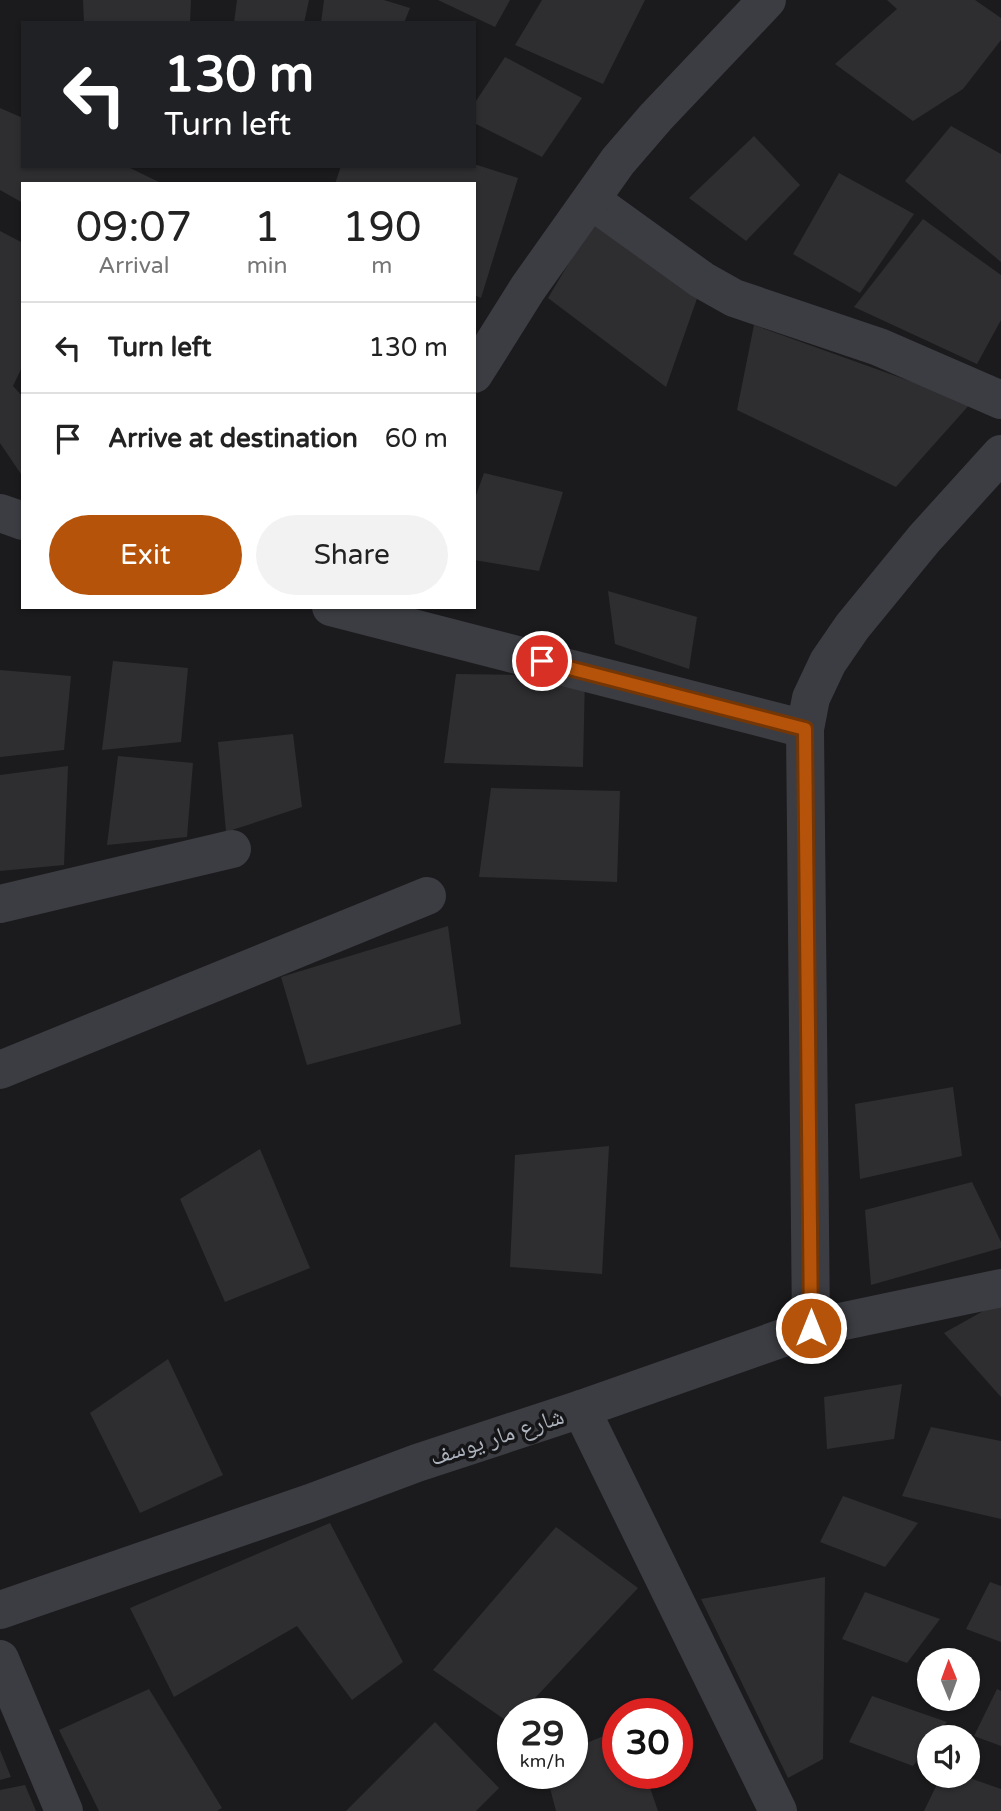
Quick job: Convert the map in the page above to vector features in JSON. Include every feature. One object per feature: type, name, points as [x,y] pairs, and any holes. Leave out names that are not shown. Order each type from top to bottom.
[{"type":"street","points":[[476,371],[528,288],[618,161],[760,1]]},
{"type":"street","points":[[591,200],[702,280],[734,298],[879,347],[1001,400]]},
{"type":"street","points":[[811,1328],[805,729],[811,698],[828,662],[852,628],[924,539],[1001,454]]},
{"type":"street","points":[[0,513],[21,520]]},
{"type":"street","points":[[339,609],[805,729]]},
{"type":"street","points":[[0,904],[232,849]]},
{"type":"street","points":[[0,1070],[427,896]]},
{"type":"street","name":"شارع مار يوسف","points":[[0,1610],[811,1328],[1001,1288]]},
{"type":"street","points":[[581,1409],[778,1811]]},
{"type":"street","points":[[0,1659],[64,1811]]},
{"type":"building","points":[[83,0],[191,0],[190,21],[84,21]]},
{"type":"building","points":[[237,0],[309,0],[304,21],[234,21]]},
{"type":"building","points":[[324,0],[384,0],[410,8],[405,21],[321,21]]},
{"type":"building","points":[[438,0],[510,0],[495,27]]},
{"type":"building","points":[[542,0],[645,0],[603,84],[515,45]]},
{"type":"building","points":[[887,0],[975,0],[1001,18],[1001,40],[963,89],[913,121],[835,64],[897,9]]},
{"type":"building","points":[[505,57],[582,98],[542,157],[476,124],[476,101]]},
{"type":"building","points":[[0,108],[21,117],[21,168],[130,168],[159,182],[21,182],[21,202],[0,190]]},
{"type":"building","points":[[951,126],[1001,154],[1001,262],[905,181]]},
{"type":"building","points":[[754,136],[800,185],[746,241],[689,198]]},
{"type":"building","points":[[476,165],[518,178],[481,298],[476,296],[476,182],[336,182],[340,168],[476,168]]},
{"type":"building","points":[[839,173],[914,214],[860,293],[793,254]]},
{"type":"building","points":[[923,219],[1001,275],[1001,320],[977,364],[854,307]]},
{"type":"building","points":[[594,221],[700,290],[666,387],[548,298]]},
{"type":"building","points":[[0,231],[21,242],[21,369],[13,386],[21,395],[21,474],[0,443]]},
{"type":"building","points":[[754,325],[971,403],[896,487],[737,410]]},
{"type":"building","points":[[484,473],[563,492],[539,571],[476,560],[476,495]]},
{"type":"building","points":[[608,591],[697,617],[689,669],[615,644]]},
{"type":"building","points":[[113,661],[188,668],[181,742],[102,750]]},
{"type":"building","points":[[0,670],[71,676],[64,750],[0,757]]},
{"type":"building","points":[[456,674],[585,676],[583,767],[444,763]]},
{"type":"building","points":[[293,734],[302,807],[226,832],[218,742]]},
{"type":"building","points":[[118,756],[193,763],[187,837],[107,845]]},
{"type":"building","points":[[68,766],[64,865],[0,871],[0,775]]},
{"type":"building","points":[[491,788],[620,791],[617,882],[479,877]]},
{"type":"building","points":[[448,926],[461,1024],[307,1065],[281,977]]},
{"type":"building","points":[[953,1087],[962,1156],[860,1179],[855,1104]]},
{"type":"building","points":[[609,1146],[602,1274],[510,1267],[515,1155]]},
{"type":"building","points":[[260,1149],[310,1268],[225,1302],[180,1199]]},
{"type":"building","points":[[972,1182],[1001,1242],[1001,1248],[871,1285],[865,1210]]},
{"type":"building","points":[[1001,1301],[1001,1397],[944,1333]]},
{"type":"building","points":[[168,1359],[223,1475],[140,1513],[90,1413]]},
{"type":"building","points":[[902,1384],[894,1439],[827,1449],[824,1397]]},
{"type":"building","points":[[931,1427],[1001,1441],[1001,1519],[902,1496]]},
{"type":"building","points":[[843,1496],[918,1523],[885,1567],[820,1542]]},
{"type":"building","points":[[330,1523],[403,1662],[352,1700],[297,1626],[174,1697],[130,1608]]},
{"type":"building","points":[[556,1527],[638,1588],[535,1698],[497,1698],[497,1714],[433,1670]]},
{"type":"building","points":[[825,1577],[823,1759],[788,1778],[701,1599]]},
{"type":"building","points":[[990,1582],[1001,1586],[1001,1642],[966,1629]]},
{"type":"building","points":[[865,1592],[940,1619],[907,1663],[842,1639]]},
{"type":"building","points":[[149,1689],[222,1808],[217,1811],[99,1811],[59,1730]]},
{"type":"building","points":[[997,1689],[1001,1691],[1001,1746],[980,1738],[979,1725]]},
{"type":"building","points":[[872,1696],[947,1722],[945,1725],[917,1725],[917,1761],[913,1766],[849,1742]]},
{"type":"building","points":[[435,1722],[498,1789],[476,1811],[346,1811]]},
{"type":"building","points":[[602,1737],[602,1789],[650,1789],[658,1811],[556,1811],[550,1789],[588,1789],[588,1742]]},
{"type":"building","points":[[0,1750],[11,1777],[0,1780]]},
{"type":"building","points":[[980,1782],[1001,1789],[1001,1811],[924,1811],[935,1788],[980,1788]]},
{"type":"building","points":[[25,1785],[36,1811],[0,1811],[0,1790]]},
{"type":"route","points":[[542,661],[805,729],[811,1328]]}]
